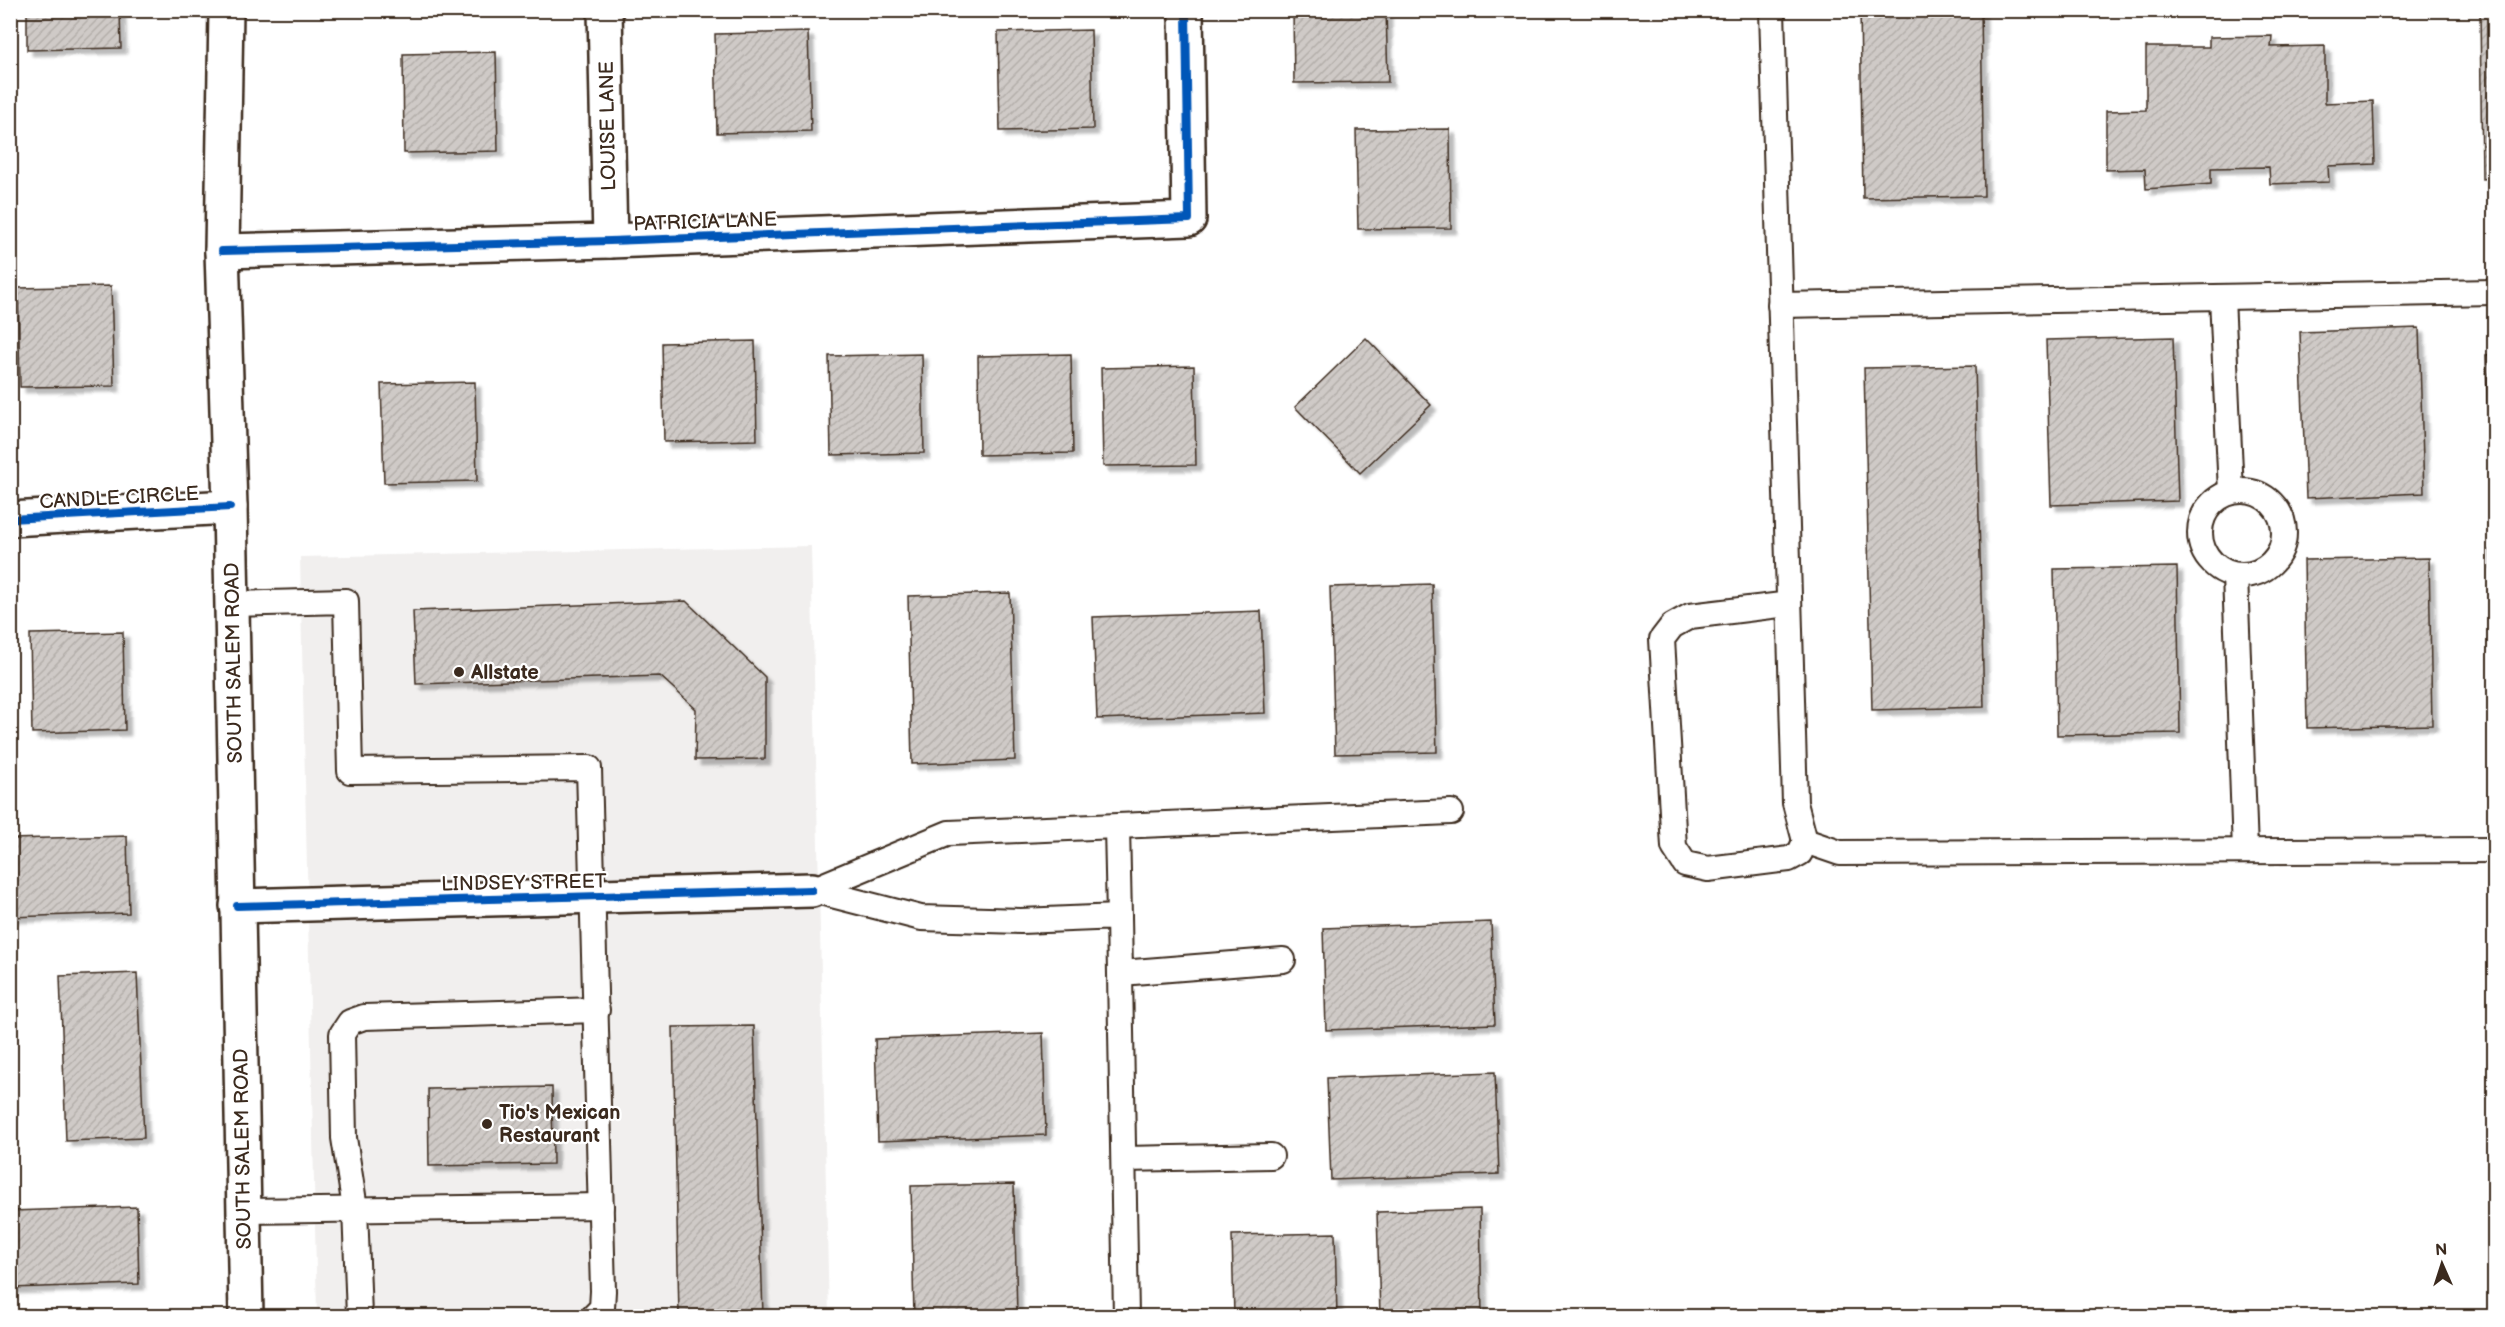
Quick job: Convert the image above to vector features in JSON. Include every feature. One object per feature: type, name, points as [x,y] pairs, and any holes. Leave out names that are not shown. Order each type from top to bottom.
[{"type":"street","name":"SOUTH SALEM ROAD","points":[[226,10],[222,251],[230,507],[242,1212],[246,1317]]},
{"type":"street","name":"LOUISE LANE","points":[[605,10],[610,241]]},
{"type":"street","name":"PATRICIA LANE","points":[[222,251],[610,241],[1189,219],[1186,10]]},
{"type":"street","name":"CANDLE CIRCLE","points":[[10,519],[230,507]]},
{"type":"street","name":"LINDSEY STREET","points":[[237,906],[812,890]]},
{"type":"lane","points":[[1772,10],[1795,803],[1805,841],[1800,853],[1788,860],[1708,869],[1685,864],[1674,847],[1662,639],[1672,626],[1690,616],[1789,604]]},
{"type":"lane","points":[[1780,305],[2494,292]]},
{"type":"lane","points":[[2222,298],[2231,492]]},
{"type":"lane","points":[[2245,491],[2258,494],[2270,501],[2279,512],[2284,525],[2285,538],[2281,551],[2262,571],[2249,576],[2222,571],[2210,561],[2203,549],[2200,535],[2201,521],[2208,508],[2231,492],[2245,491]]},
{"type":"lane","points":[[2235,575],[2245,851]]},
{"type":"lane","points":[[231,604],[346,601],[350,771],[589,768],[603,1291],[602,1308],[594,1317]]},
{"type":"lane","points":[[812,890],[949,833],[1451,812]]},
{"type":"lane","points":[[1117,826],[1126,1317]]},
{"type":"lane","points":[[1805,841],[1840,853],[2494,850]]},
{"type":"lane","points":[[812,890],[921,918],[1021,921],[1119,917]]},
{"type":"lane","points":[[1121,973],[1283,960]]},
{"type":"lane","points":[[359,1317],[355,1208],[344,1138],[342,1034],[350,1022],[364,1017],[597,1010]]},
{"type":"lane","points":[[1124,1159],[1271,1156]]},
{"type":"lane","points":[[242,1212],[355,1208],[601,1206]]},
{"type":"shaded area","points":[[811,546],[829,1316],[317,1316],[300,557]]},
{"type":"building","points":[[27,10],[120,10],[121,48],[27,50]]},
{"type":"building","points":[[1293,10],[1386,10],[1388,82],[1294,83]]},
{"type":"building","points":[[1860,10],[1981,10],[1984,196],[1863,198]]},
{"type":"building","points":[[2480,10],[2494,10],[2494,178],[2482,179]]},
{"type":"building","points":[[1091,30],[1093,129],[1000,131],[998,32]]},
{"type":"building","points":[[808,32],[811,131],[717,133],[715,34]]},
{"type":"building","points":[[2272,36],[2271,47],[2325,46],[2325,103],[2373,101],[2375,164],[2328,166],[2329,182],[2270,184],[2269,167],[2211,168],[2211,184],[2146,189],[2145,169],[2106,170],[2106,111],[2146,110],[2146,47],[2209,47],[2209,37]]},
{"type":"building","points":[[496,52],[498,151],[404,153],[403,54]]},
{"type":"building","points":[[1450,129],[1451,228],[1358,229],[1356,130]]},
{"type":"building","points":[[111,286],[114,386],[20,387],[18,288]]},
{"type":"building","points":[[2419,328],[2424,493],[2306,498],[2300,332]]},
{"type":"building","points":[[2173,337],[2178,501],[2051,505],[2046,340]]},
{"type":"building","points":[[1366,338],[1431,405],[1360,473],[1295,407]]},
{"type":"building","points":[[755,341],[757,440],[664,442],[662,343]]},
{"type":"building","points":[[922,354],[924,453],[831,455],[829,356]]},
{"type":"building","points":[[1071,354],[1073,453],[979,455],[978,356]]},
{"type":"building","points":[[2494,354],[2494,676],[2486,355]]},
{"type":"building","points":[[1194,366],[1196,465],[1103,466],[1101,368]]},
{"type":"building","points":[[1975,366],[1984,707],[1872,710],[1864,368]]},
{"type":"building","points":[[475,382],[477,481],[384,483],[381,384]]},
{"type":"building","points":[[2429,558],[2432,725],[2307,728],[2304,560]]},
{"type":"building","points":[[2177,567],[2180,733],[2057,735],[2054,569]]},
{"type":"building","points":[[1432,584],[1437,752],[1335,754],[1330,587]]},
{"type":"building","points":[[1010,593],[1015,760],[912,764],[908,596]]},
{"type":"building","points":[[686,601],[765,677],[765,759],[695,760],[696,709],[660,676],[416,684],[413,611]]},
{"type":"building","points":[[1261,611],[1265,713],[1097,719],[1093,617]]},
{"type":"building","points":[[123,632],[125,730],[32,733],[30,634]]},
{"type":"building","points":[[127,836],[129,913],[10,917],[10,839]]},
{"type":"building","points":[[1491,922],[1495,1024],[1326,1030],[1323,928]]},
{"type":"building","points":[[137,973],[144,1138],[66,1141],[60,976]]},
{"type":"building","points":[[754,1026],[763,1316],[679,1316],[673,1027]]},
{"type":"building","points":[[1043,1033],[1046,1135],[878,1141],[875,1039]]},
{"type":"building","points":[[1495,1072],[1499,1174],[1331,1180],[1327,1078]]},
{"type":"building","points":[[552,1087],[553,1164],[429,1166],[428,1089]]},
{"type":"building","points":[[1014,1184],[1017,1316],[914,1316],[911,1186]]},
{"type":"building","points":[[137,1207],[139,1284],[10,1288],[10,1211]]},
{"type":"building","points":[[1480,1209],[1482,1316],[1380,1316],[1377,1212]]},
{"type":"building","points":[[1335,1233],[1337,1316],[1234,1316],[1232,1235]]},
{"type":"cycle path","points":[[222,251],[610,241],[1189,219],[1186,10]]},
{"type":"cycle path","points":[[10,519],[230,507]]},
{"type":"cycle path","points":[[237,906],[812,890]]},
{"type":"place","name":"Allstate","points":[[459,672]]},
{"type":"place","name":"Tio's Mexican Restaurant","points":[[487,1124]]}]
